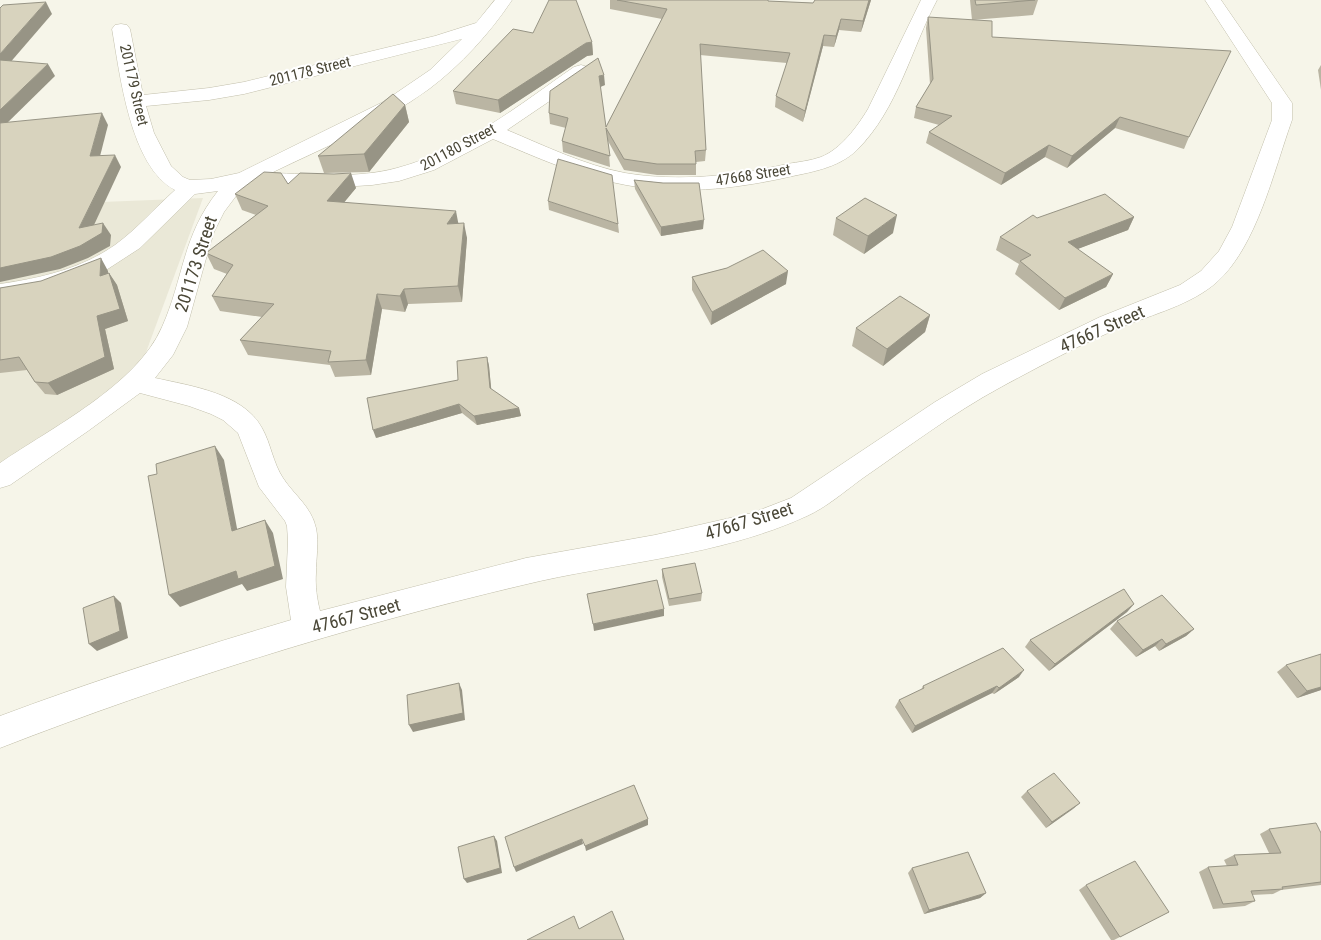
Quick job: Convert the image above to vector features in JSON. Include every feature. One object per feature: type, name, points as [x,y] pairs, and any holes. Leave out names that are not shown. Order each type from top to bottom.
[{"type":"street","name":"201173 Street","points":[[0,477],[122,394],[146,372],[163,349],[176,324],[204,228],[213,209],[225,194],[244,179],[410,93],[453,59],[484,27],[504,0]]},
{"type":"street","name":"47668 Street","points":[[492,131],[562,161],[624,179],[653,183],[715,182],[829,160],[844,152],[857,139],[888,93],[917,19],[929,0]]},
{"type":"street","name":"47667 Street","points":[[0,732],[121,687],[308,628],[526,571],[655,547],[754,524],[801,506],[944,409],[991,381],[1109,323],[1188,292],[1209,276],[1222,262],[1244,227],[1282,120],[1282,103],[1213,0]]},
{"type":"street","name":"201178 Street","points":[[135,102],[244,88],[441,40],[484,27]]},
{"type":"street","name":"201179 Street","points":[[121,29],[135,102],[147,140],[157,159],[175,182],[190,187]]},
{"type":"street","name":"201180 Street","points":[[244,179],[372,180],[396,176],[418,169],[492,131],[594,62]]},
{"type":"street","points":[[0,292],[45,284],[74,276],[103,263],[123,250],[190,187],[244,179]]},
{"type":"street","points":[[135,382],[221,407],[242,420],[259,450],[270,480],[292,506],[301,526],[303,554],[300,586],[308,628]]},
{"type":"shaded area","points":[[203,198],[135,382],[0,466],[0,206]]},
{"type":"building","points":[[549,0],[576,0],[592,42],[586,43],[498,100],[453,91],[513,29],[533,33]]},
{"type":"building","points":[[617,0],[768,0],[813,3],[815,0],[869,0],[863,21],[841,19],[836,36],[824,35],[805,111],[776,96],[790,53],[700,44],[706,150],[695,151],[696,164],[657,164],[624,159],[606,128],[610,156],[562,141],[568,118],[549,113],[550,91],[598,58],[604,75],[599,76],[606,127],[667,9]]},
{"type":"building","points":[[975,0],[1035,0],[976,5]]},
{"type":"building","points":[[46,2],[0,54],[0,8],[3,5]]},
{"type":"building","points":[[928,17],[992,21],[992,37],[1231,51],[1189,137],[1120,117],[1072,156],[1049,145],[1005,173],[929,132],[952,116],[916,107],[933,79]]},
{"type":"building","points":[[0,60],[48,64],[0,110]]},
{"type":"building","points":[[393,94],[405,105],[364,154],[318,156]]},
{"type":"building","points":[[102,113],[90,156],[115,155],[79,228],[103,223],[102,233],[80,246],[51,257],[0,268],[0,123]]},
{"type":"building","points":[[558,159],[612,175],[618,224],[548,201]]},
{"type":"building","points":[[264,172],[281,173],[288,184],[300,173],[351,173],[327,201],[456,211],[447,224],[464,223],[458,286],[404,289],[400,296],[377,294],[366,360],[328,362],[331,351],[240,340],[274,304],[212,296],[233,265],[206,253],[268,206],[235,194]]},
{"type":"building","points":[[634,180],[663,183],[699,183],[704,220],[661,227]]},
{"type":"building","points":[[1105,194],[1134,217],[1068,242],[1113,274],[1065,298],[1020,261],[1031,255],[1000,237],[1033,215],[1037,218]]},
{"type":"building","points":[[865,198],[897,215],[868,236],[836,218]]},
{"type":"building","points":[[763,250],[788,271],[712,312],[692,277],[727,268]]},
{"type":"building","points":[[101,258],[100,276],[109,273],[120,309],[97,316],[105,357],[48,383],[35,382],[19,357],[0,360],[0,288],[41,281]]},
{"type":"building","points":[[900,296],[930,315],[887,349],[856,328]]},
{"type":"building","points":[[487,357],[490,388],[519,408],[474,416],[459,404],[373,430],[367,398],[458,380],[457,361]]},
{"type":"building","points":[[215,446],[232,531],[265,520],[275,566],[238,579],[236,571],[169,595],[148,476],[157,474],[156,464]]},
{"type":"building","points":[[695,563],[702,593],[669,599],[662,569]]},
{"type":"building","points":[[657,580],[664,609],[593,624],[587,594]]},
{"type":"building","points":[[1124,589],[1134,604],[1055,664],[1030,640]]},
{"type":"building","points":[[1162,595],[1194,629],[1166,644],[1162,639],[1143,650],[1117,621]]},
{"type":"building","points":[[114,596],[120,631],[89,644],[83,608]]},
{"type":"building","points":[[1003,648],[1024,670],[999,688],[997,686],[915,726],[899,700],[924,688],[923,686]]},
{"type":"building","points":[[1321,654],[1321,687],[1307,691],[1286,665]]},
{"type":"building","points":[[459,683],[463,713],[409,725],[407,695]]},
{"type":"building","points":[[1054,773],[1080,803],[1052,822],[1027,791]]},
{"type":"building","points":[[634,785],[648,819],[585,846],[582,839],[514,867],[505,837]]},
{"type":"building","points":[[1316,823],[1321,833],[1321,882],[1282,887],[1283,889],[1251,891],[1255,901],[1223,904],[1208,867],[1238,865],[1234,855],[1281,853],[1269,829]]},
{"type":"building","points":[[494,836],[500,868],[464,879],[458,847]]},
{"type":"building","points":[[968,852],[986,893],[929,910],[912,868]]},
{"type":"building","points":[[1135,861],[1169,912],[1120,937],[1086,885]]},
{"type":"building","points":[[612,911],[624,940],[527,940],[574,916],[579,929]]}]
